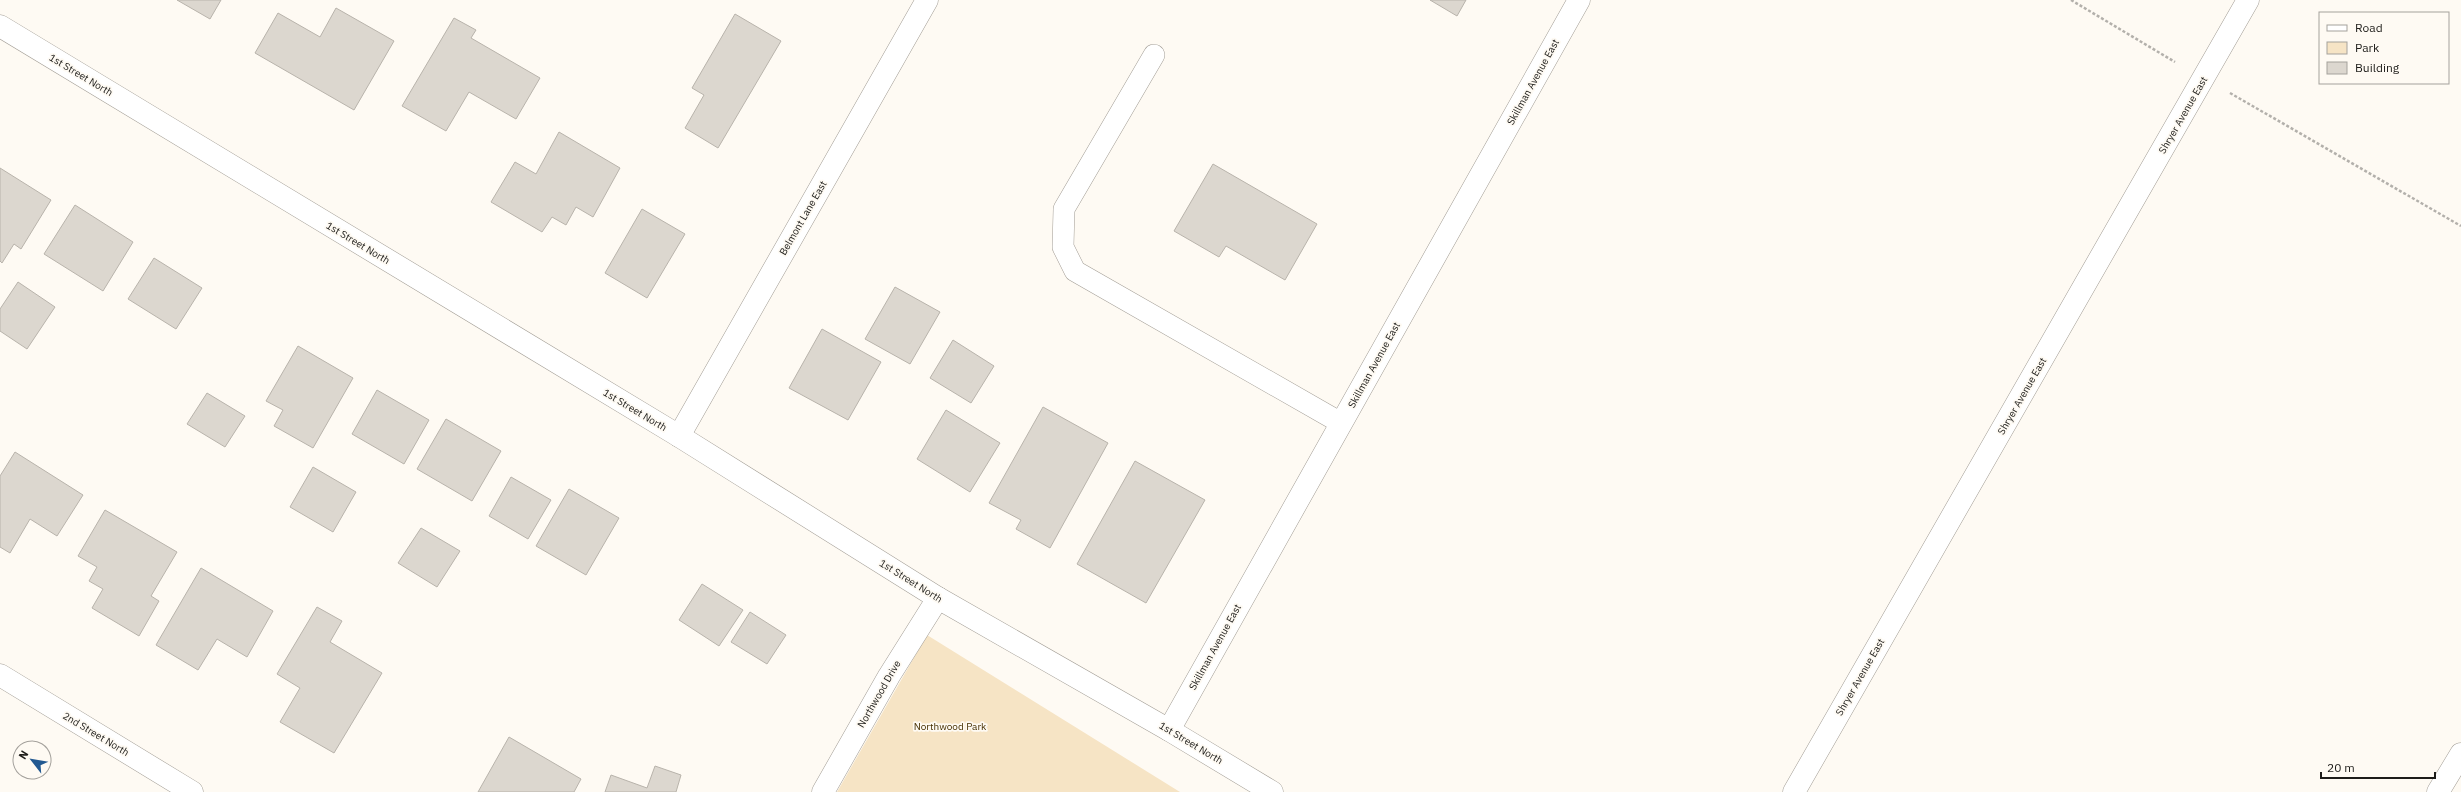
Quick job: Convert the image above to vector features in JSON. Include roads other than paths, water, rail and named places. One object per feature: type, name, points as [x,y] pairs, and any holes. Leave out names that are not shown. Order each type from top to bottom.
[{"type":"street","name":"Belmont Lane East","points":[[679,436],[927,0]]},
{"type":"street","name":"Skillman Avenue East","points":[[1169,730],[1579,0]]},
{"type":"street","name":"Shryer Avenue East","points":[[1794,792],[2248,0]]},
{"type":"street","name":"1st Street North","points":[[0,26],[679,436],[938,598],[1169,730],[1272,792]]},
{"type":"street","name":"Northwood Drive","points":[[823,792],[889,676],[938,598]]},
{"type":"street","name":"2nd Street North","points":[[0,675],[192,792]]},
{"type":"street","points":[[2438,792],[2461,754]]},
{"type":"lane","points":[[1154,55],[1064,209],[1064,247],[1075,271],[1341,423]]},
{"type":"park label","name":"Northwood Park","points":[[950,726]]}]
